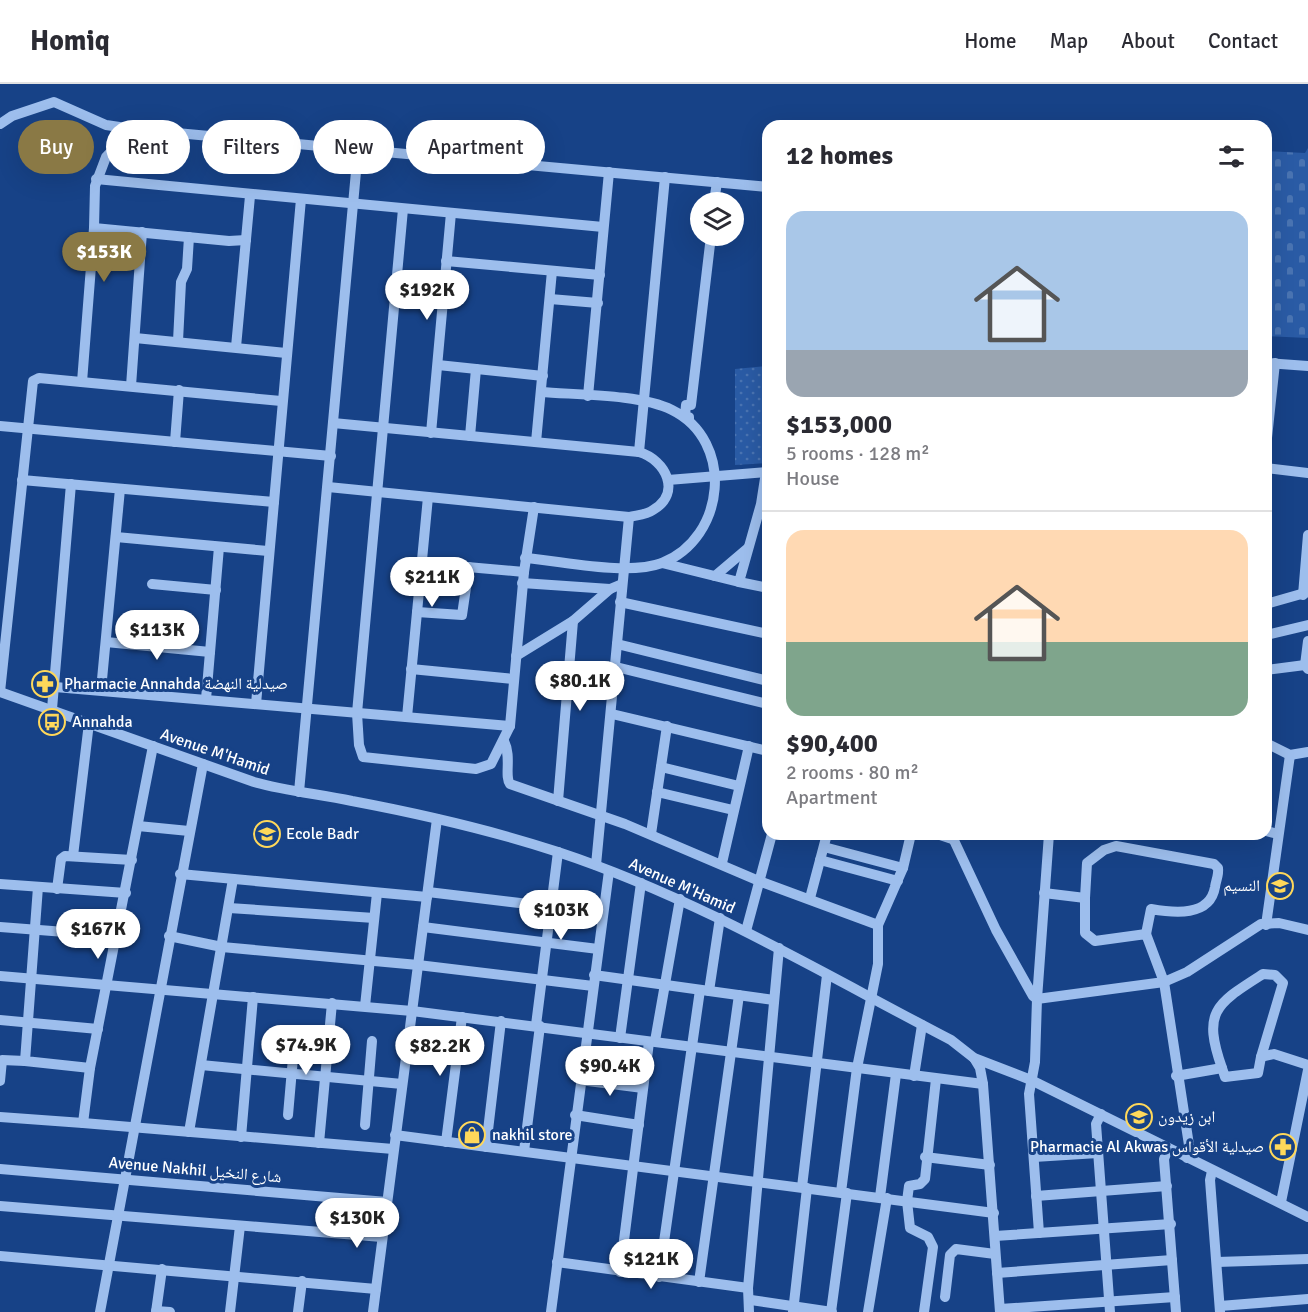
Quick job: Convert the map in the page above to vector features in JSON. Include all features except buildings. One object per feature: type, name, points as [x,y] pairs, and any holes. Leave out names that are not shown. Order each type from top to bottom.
[{"type":"street","points":[[0,124],[12,116],[54,102],[62,103],[106,125]]},
{"type":"street","points":[[0,116],[12,116]]},
{"type":"street","points":[[190,134],[313,146]]},
{"type":"street","points":[[394,153],[762,186]]},
{"type":"street","points":[[82,382],[96,179],[106,157]]},
{"type":"street","points":[[588,396],[609,172]]},
{"type":"street","points":[[299,792],[356,174]]},
{"type":"street","points":[[639,452],[665,177]]},
{"type":"street","points":[[96,179],[603,227]]},
{"type":"street","points":[[716,192],[717,182]]},
{"type":"street","points":[[236,347],[250,195]]},
{"type":"street","points":[[256,704],[281,401],[301,199]]},
{"type":"street","points":[[403,209],[357,713],[360,753],[363,757],[372,760],[482,769],[491,764],[510,726],[525,558],[534,507]]},
{"type":"street","points":[[430,433],[451,213]]},
{"type":"street","points":[[94,228],[246,240]]},
{"type":"street","points":[[131,386],[142,232]]},
{"type":"street","points":[[178,341],[181,282],[187,269],[189,237]]},
{"type":"street","points":[[689,422],[689,417],[685,416],[686,405],[690,405],[710,246]]},
{"type":"street","points":[[446,261],[600,275]]},
{"type":"street","points":[[536,442],[552,271]]},
{"type":"street","points":[[550,299],[598,303]]},
{"type":"street","points":[[135,338],[286,352]]},
{"type":"street","points":[[1272,363],[1308,366]]},
{"type":"street","points":[[438,365],[543,376]]},
{"type":"street","points":[[470,436],[476,369]]},
{"type":"street","points":[[0,692],[3,631],[32,385],[36,379],[179,390],[281,401]]},
{"type":"street","points":[[175,442],[179,390]]},
{"type":"street","points":[[541,392],[645,401],[670,409],[689,422],[707,445],[716,476],[716,496],[705,524],[689,545],[662,563]]},
{"type":"street","points":[[328,487],[629,517],[647,513],[657,507],[666,494],[668,480],[666,471],[657,460],[639,452],[333,423]]},
{"type":"street","points":[[0,426],[331,456]]},
{"type":"street","points":[[1272,469],[1308,473]]},
{"type":"street","points":[[668,480],[762,472]]},
{"type":"street","points":[[22,480],[274,502]]},
{"type":"street","points":[[51,709],[55,687],[71,484]]},
{"type":"street","points":[[100,690],[120,489]]},
{"type":"street","points":[[407,717],[428,497]]},
{"type":"street","points":[[739,582],[748,547],[762,512]]},
{"type":"street","points":[[596,866],[629,517]]},
{"type":"street","points":[[1272,602],[1306,593],[1308,535]]},
{"type":"street","points":[[116,537],[268,551]]},
{"type":"street","points":[[206,699],[219,547]]},
{"type":"street","points":[[715,576],[748,547]]},
{"type":"street","points":[[525,558],[624,568],[662,563],[762,587]]},
{"type":"street","points":[[422,563],[469,567],[523,578],[610,589]]},
{"type":"street","points":[[417,612],[462,615],[469,567]]},
{"type":"street","points":[[152,584],[216,590]]},
{"type":"street","points":[[516,656],[573,621],[610,589],[622,584]]},
{"type":"street","points":[[620,602],[762,630]]},
{"type":"street","points":[[558,801],[573,621]]},
{"type":"street","points":[[1272,634],[1308,625]]},
{"type":"street","points":[[1272,670],[1306,667],[1308,641]]},
{"type":"street","points":[[106,642],[210,652]]},
{"type":"street","points":[[617,644],[762,680]]},
{"type":"street","points":[[616,667],[762,703]]},
{"type":"street","points":[[411,669],[514,679]]},
{"type":"street","points":[[55,687],[510,726]]},
{"type":"street","name":"Avenue M'Hamid","points":[[0,692],[254,782],[437,819],[511,837],[641,883],[746,931],[951,1040],[974,1058],[1031,1080],[1308,1217]]},
{"type":"street","points":[[612,714],[762,749]]},
{"type":"street","points":[[73,856],[89,723]]},
{"type":"street","points":[[651,834],[667,726]]},
{"type":"street","points":[[504,741],[509,753],[508,783],[651,834],[759,881],[810,897],[878,925]]},
{"type":"street","points":[[83,1123],[90,1068],[153,746]]},
{"type":"street","points":[[722,863],[749,746]]},
{"type":"street","points":[[1272,746],[1290,755],[1308,752]]},
{"type":"street","points":[[1266,925],[1290,755]]},
{"type":"street","points":[[100,1312],[180,874],[203,764]]},
{"type":"street","points":[[661,766],[739,786]]},
{"type":"street","points":[[657,792],[733,810]]},
{"type":"street","points":[[373,1312],[437,819]]},
{"type":"street","points":[[138,826],[189,831]]},
{"type":"street","points":[[1272,832],[1278,834]]},
{"type":"street","points":[[746,931],[770,840]]},
{"type":"street","points":[[810,897],[826,840]]},
{"type":"street","points":[[751,1300],[794,1309],[831,1312],[857,1068],[878,964],[878,925],[903,868],[910,840]]},
{"type":"street","points":[[954,840],[996,930],[1033,996],[1037,999],[1164,982],[1187,972],[1252,928],[1279,923],[1308,930]]},
{"type":"street","points":[[1039,1233],[1029,1094],[1035,1062],[1037,999],[1048,840]]},
{"type":"street","points":[[1146,934],[1095,941],[1085,933],[1087,864],[1104,850],[1116,846],[1214,864],[1218,868],[1214,896],[1205,904],[1183,914],[1151,909],[1146,934],[1164,982],[1176,1076],[1189,1145],[1187,1158]]},
{"type":"street","points":[[824,847],[903,868]]},
{"type":"street","points":[[524,1151],[558,852]]},
{"type":"street","points":[[57,890],[61,859],[65,856],[132,860]]},
{"type":"street","points":[[820,860],[898,881]]},
{"type":"street","points":[[551,1312],[568,1200],[570,1157],[609,871]]},
{"type":"street","points":[[180,874],[376,892],[427,894],[603,913]]},
{"type":"street","points":[[189,1132],[233,879]]},
{"type":"street","points":[[620,1038],[641,883]]},
{"type":"street","points":[[0,884],[57,890],[126,892]]},
{"type":"street","points":[[25,1061],[38,887]]},
{"type":"street","points":[[365,1006],[376,892]]},
{"type":"street","points":[[1044,893],[1085,897]]},
{"type":"street","points":[[620,1272],[643,1088],[666,985],[680,899]]},
{"type":"street","points":[[229,908],[374,918]]},
{"type":"street","points":[[658,1277],[693,1047],[720,918]]},
{"type":"street","points":[[0,927],[117,936]]},
{"type":"street","points":[[423,927],[598,949]]},
{"type":"street","points":[[169,936],[222,947],[418,965],[542,981],[627,980],[774,1000]]},
{"type":"street","points":[[750,1312],[751,1300],[748,1288],[778,948]]},
{"type":"street","points":[[1263,974],[1275,975],[1283,983],[1261,1057],[1258,1073],[1225,1077],[1213,1041],[1212,1022],[1217,1009],[1263,974]]},
{"type":"street","points":[[794,1309],[816,1063],[828,975]]},
{"type":"street","points":[[0,976],[213,992],[412,1011],[983,1084]]},
{"type":"street","points":[[699,1282],[729,1052],[739,995]]},
{"type":"street","points":[[241,1137],[253,997]]},
{"type":"street","points":[[320,1143],[332,1003]]},
{"type":"street","points":[[446,1142],[462,1017]]},
{"type":"street","points":[[0,1020],[98,1029]]},
{"type":"street","points":[[486,1147],[501,1022]]},
{"type":"street","points":[[914,1076],[922,1025]]},
{"type":"street","points":[[288,1115],[295,1035]]},
{"type":"street","points":[[365,1125],[372,1041]]},
{"type":"street","points":[[1261,1057],[1274,1054],[1308,1065]]},
{"type":"street","points":[[974,1058],[980,1068],[983,1084],[1000,1310],[1110,1307],[1175,1297]]},
{"type":"street","points":[[0,1081],[1,1060],[90,1068]]},
{"type":"street","points":[[201,1065],[402,1083]]},
{"type":"street","points":[[1176,1076],[1222,1068]]},
{"type":"street","points":[[1281,1203],[1308,1070]]},
{"type":"street","points":[[868,1312],[884,1198],[896,1074]]},
{"type":"street","points":[[924,1312],[933,1247],[928,1237],[910,1228],[907,1201],[909,1185],[923,1182],[936,1079]]},
{"type":"street","points":[[580,1080],[643,1088]]},
{"type":"street","points":[[1101,1114],[1096,1124],[1110,1307]]},
{"type":"street","points":[[576,1116],[639,1125]]},
{"type":"street","points":[[0,1117],[393,1149]]},
{"type":"street","points":[[395,1135],[994,1213]]},
{"type":"street","points":[[1168,1149],[1164,1159],[1171,1224],[1176,1312]]},
{"type":"street","points":[[1034,1157],[1098,1153]]},
{"type":"street","points":[[925,1157],[990,1165]]},
{"type":"street","name":"Avenue Nakhil شارع النخيل","points":[[0,1169],[387,1202]]},
{"type":"street","points":[[1212,1171],[1210,1180],[1220,1309],[1308,1299]]},
{"type":"street","points":[[1036,1196],[1167,1186]]},
{"type":"street","points":[[0,1206],[382,1237]]},
{"type":"street","points":[[995,1236],[1171,1224]]},
{"type":"street","points":[[230,1312],[240,1226]]},
{"type":"street","points":[[945,1297],[950,1254],[956,1249],[995,1254]]},
{"type":"street","points":[[0,1256],[376,1289]]},
{"type":"street","points":[[1216,1262],[1308,1259]]},
{"type":"street","points":[[998,1273],[1172,1260]]},
{"type":"street","points":[[557,1262],[748,1288]]},
{"type":"street","points":[[162,1269],[156,1312],[170,1312]]},
{"type":"street","points":[[298,1312],[302,1281]]},
{"type":"green space","points":[[1308,148],[1308,338],[1272,336],[1272,151],[1305,153]]},
{"type":"green space","points":[[762,367],[762,463],[735,465],[735,369]]},
{"type":"place","name":"Pharmacie Annahda صيدلية النهضة","points":[[45,684]]},
{"type":"place","name":"Annahda","points":[[52,722]]},
{"type":"place","name":"Ecole Badr","points":[[267,834]]},
{"type":"place","name":"النسيم","points":[[1280,886]]},
{"type":"place","name":"ابن زيدون","points":[[1139,1117]]},
{"type":"place","name":"nakhil store","points":[[472,1135]]},
{"type":"place","name":"Pharmacie Al Akwas صيدلية الأقواس","points":[[1283,1147]]}]
